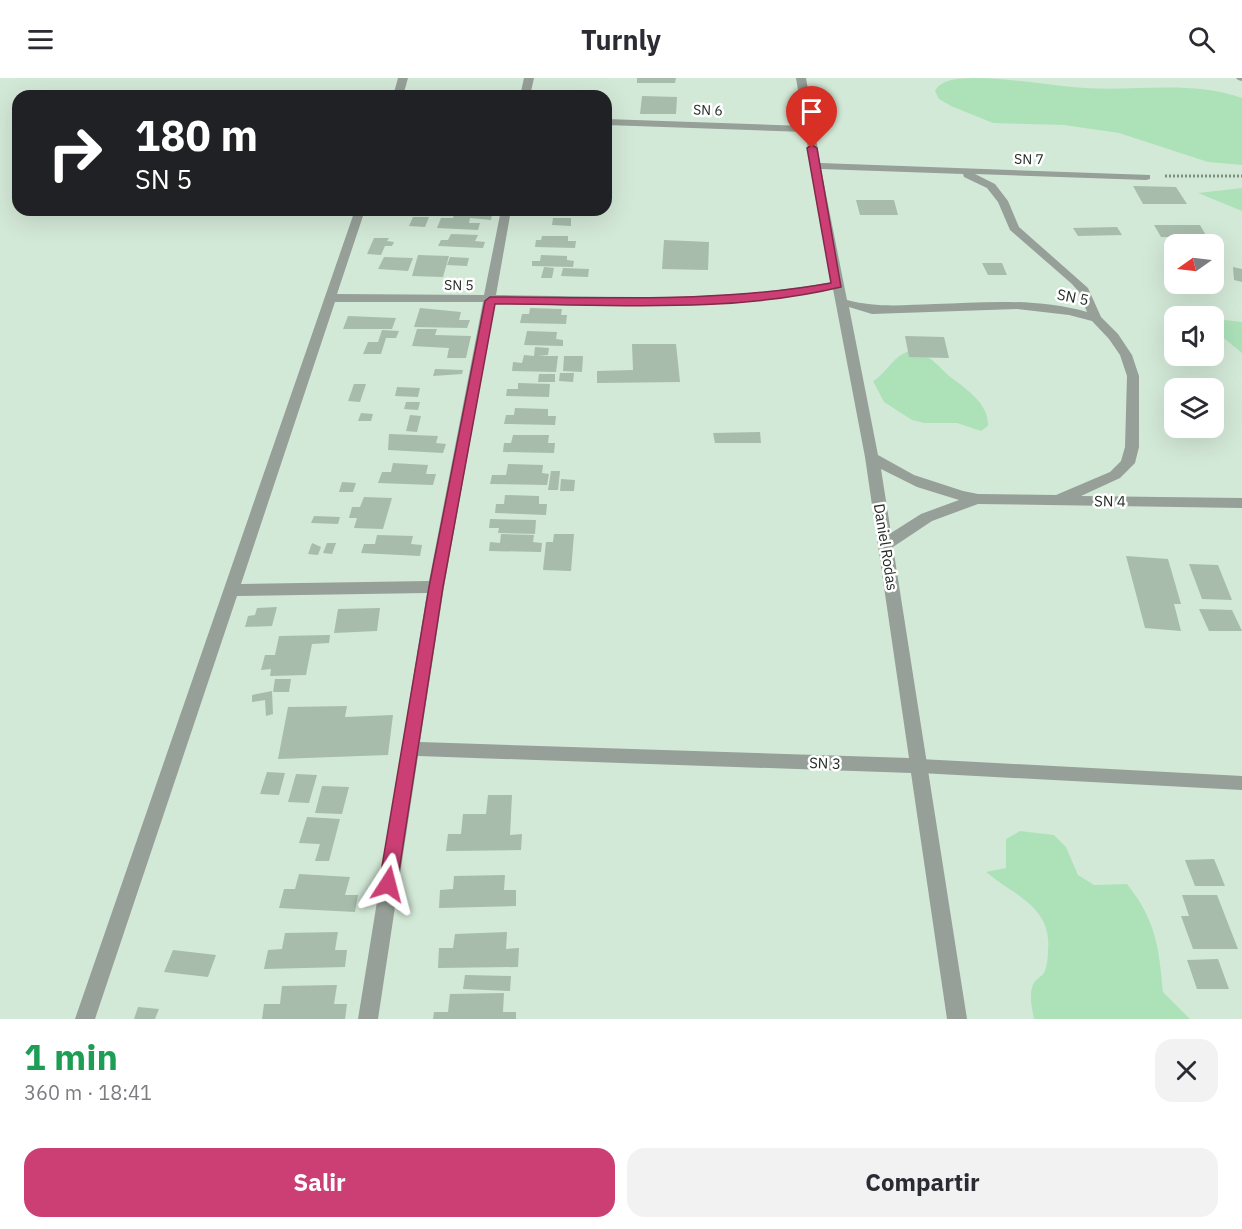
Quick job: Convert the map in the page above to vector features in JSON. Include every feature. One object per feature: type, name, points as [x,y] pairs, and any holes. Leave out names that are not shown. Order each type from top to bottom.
[{"type":"street","name":"Daniel Rodas","points":[[801,78],[837,285],[843,302],[872,457],[957,1019]]},
{"type":"street","name":"SN 6","points":[[612,122],[809,129]]},
{"type":"street","name":"SN 7","points":[[815,166],[1146,177]]},
{"type":"street","points":[[959,172],[991,186],[1003,201],[1014,228],[1076,282],[1084,291],[1096,318]]},
{"type":"street","points":[[85,1019],[358,216]]},
{"type":"street","points":[[368,1019],[436,587],[505,216]]},
{"type":"street","name":"SN 5","points":[[330,298],[490,301],[705,300],[789,294],[837,285]]},
{"type":"street","name":"SN 5","points":[[843,302],[872,310],[1017,304],[1070,311],[1096,318],[1114,337],[1126,355],[1133,376],[1132,447],[1128,463],[1115,476],[1056,501]]},
{"type":"street","name":"SN 4","points":[[872,457],[916,483],[947,494],[978,499],[1242,503]]},
{"type":"street","name":"SN 4","points":[[886,545],[905,527],[952,506],[978,499]]},
{"type":"street","points":[[229,590],[436,587]]},
{"type":"street","name":"SN 3","points":[[409,748],[920,766]]},
{"type":"lane","name":"SN 3","points":[[920,766],[1242,783]]},
{"type":"path","points":[[1146,177],[1242,176]]},
{"type":"green space","points":[[973,78],[1073,87],[1201,89],[1242,98],[1242,165],[1208,162],[1119,133],[1064,125],[993,123],[951,106],[939,99],[935,91],[946,81]]},
{"type":"green space","points":[[1242,188],[1242,211],[1198,193]]},
{"type":"green space","points":[[1224,320],[1242,322],[1242,353],[1224,338]]},
{"type":"green space","points":[[909,351],[921,353],[931,359],[974,396],[984,410],[988,426],[981,431],[957,423],[924,423],[912,420],[884,402],[873,381],[898,357]]},
{"type":"green space","points":[[1020,831],[1054,835],[1066,847],[1078,875],[1094,885],[1127,884],[1137,897],[1150,922],[1160,962],[1163,992],[1190,1019],[1034,1019],[1031,991],[1046,968],[1048,935],[1038,913],[986,872],[1006,868],[1006,839]]},
{"type":"building","points":[[637,78],[676,78],[675,83],[637,83]]},
{"type":"building","points":[[642,96],[677,97],[676,114],[640,114]]},
{"type":"building","points":[[1133,186],[1176,187],[1187,204],[1143,204]]},
{"type":"building","points":[[856,200],[894,200],[898,215],[860,215]]},
{"type":"building","points":[[453,216],[492,216],[491,220],[470,218],[469,223],[480,223],[478,230],[437,228],[441,218],[453,218]]},
{"type":"building","points":[[413,217],[429,217],[425,227],[409,226]]},
{"type":"building","points":[[553,218],[571,218],[571,226],[552,225]]},
{"type":"building","points":[[1154,225],[1200,225],[1205,234],[1164,234],[1164,237],[1161,237]]},
{"type":"building","points":[[1117,227],[1122,235],[1078,236],[1073,228]]},
{"type":"building","points":[[451,234],[478,235],[475,241],[485,242],[483,248],[438,246],[441,240],[448,240]]},
{"type":"building","points":[[542,236],[568,236],[568,241],[576,241],[575,248],[535,247],[536,240],[541,240]]},
{"type":"building","points":[[374,238],[389,238],[387,241],[394,242],[392,246],[385,246],[381,255],[367,254]]},
{"type":"building","points":[[664,240],[709,242],[708,270],[662,269]]},
{"type":"building","points":[[418,255],[449,256],[443,277],[412,276]]},
{"type":"building","points":[[541,255],[567,256],[567,260],[574,261],[573,267],[532,266],[532,261],[540,261]]},
{"type":"building","points":[[384,257],[413,258],[408,271],[378,269]]},
{"type":"building","points":[[450,257],[469,258],[467,266],[447,265]]},
{"type":"building","points":[[982,263],[1002,263],[1007,275],[988,275]]},
{"type":"building","points":[[544,267],[554,268],[552,278],[541,278]]},
{"type":"building","points":[[1233,267],[1242,269],[1242,282],[1234,280]]},
{"type":"building","points":[[563,268],[589,269],[588,277],[561,276]]},
{"type":"building","points":[[420,308],[461,312],[459,320],[470,320],[467,328],[414,327]]},
{"type":"building","points":[[530,308],[562,309],[561,315],[567,315],[566,324],[520,323],[522,314],[529,314]]},
{"type":"building","points":[[348,316],[396,318],[392,329],[343,329]]},
{"type":"building","points":[[417,329],[437,329],[435,335],[471,336],[466,358],[447,358],[449,348],[412,346]]},
{"type":"building","points":[[382,330],[399,331],[396,338],[386,338],[381,354],[363,354],[368,342],[378,342]]},
{"type":"building","points":[[527,331],[557,332],[556,339],[563,340],[563,346],[524,345]]},
{"type":"building","points":[[905,336],[944,337],[949,358],[909,357]]},
{"type":"building","points":[[632,344],[676,344],[680,382],[597,383],[597,371],[633,370]]},
{"type":"building","points":[[535,347],[549,348],[548,355],[538,356],[558,356],[556,372],[512,371],[513,362],[522,363],[524,355],[534,356]]},
{"type":"building","points":[[564,356],[583,356],[582,372],[563,371]]},
{"type":"building","points":[[435,369],[463,370],[462,374],[433,376]]},
{"type":"building","points":[[560,373],[574,373],[573,382],[559,381]]},
{"type":"building","points":[[539,374],[555,374],[555,382],[538,382]]},
{"type":"building","points":[[518,383],[550,384],[549,397],[506,396],[507,389],[518,389]]},
{"type":"building","points":[[354,384],[366,384],[360,402],[348,401]]},
{"type":"building","points":[[397,387],[420,388],[418,397],[395,396]]},
{"type":"building","points":[[406,402],[420,402],[418,410],[404,409]]},
{"type":"building","points":[[515,408],[548,409],[548,416],[556,416],[555,425],[504,424],[506,415],[514,415]]},
{"type":"building","points":[[361,413],[373,414],[371,421],[358,421]]},
{"type":"building","points":[[410,415],[421,416],[417,432],[406,431]]},
{"type":"building","points":[[760,432],[761,443],[715,443],[713,433]]},
{"type":"building","points":[[389,434],[438,436],[436,443],[446,444],[443,453],[388,450]]},
{"type":"building","points":[[513,435],[549,435],[548,443],[555,443],[554,453],[503,452],[504,443],[511,443]]},
{"type":"building","points":[[393,463],[428,465],[426,474],[436,474],[433,485],[378,483],[382,472],[391,472]]},
{"type":"building","points":[[508,464],[543,465],[542,473],[549,474],[547,485],[490,484],[492,475],[506,475]]},
{"type":"building","points":[[551,471],[560,471],[558,490],[548,490]]},
{"type":"building","points":[[561,479],[575,480],[574,491],[560,491]]},
{"type":"building","points":[[342,482],[356,483],[353,492],[339,492]]},
{"type":"building","points":[[505,495],[539,496],[539,504],[547,504],[546,515],[495,513],[496,504],[504,504]]},
{"type":"building","points":[[364,497],[392,498],[383,529],[354,528],[357,518],[349,518],[352,507],[360,507]]},
{"type":"building","points":[[314,516],[340,517],[338,524],[311,523]]},
{"type":"building","points":[[490,519],[536,520],[535,534],[498,533],[499,528],[489,528]]},
{"type":"building","points":[[501,534],[534,535],[533,542],[542,543],[541,552],[489,551],[490,542],[500,543]]},
{"type":"building","points":[[554,534],[574,534],[571,571],[543,570],[546,542],[553,542]]},
{"type":"building","points":[[377,535],[413,536],[411,544],[422,545],[420,556],[361,553],[364,544],[375,544]]},
{"type":"building","points":[[312,543],[321,547],[318,555],[308,554]]},
{"type":"building","points":[[327,543],[336,543],[332,554],[323,553]]},
{"type":"building","points":[[1126,556],[1168,559],[1181,604],[1174,604],[1181,631],[1145,628]]},
{"type":"building","points":[[1189,564],[1218,565],[1232,600],[1202,599]]},
{"type":"building","points":[[277,607],[272,626],[245,627],[248,616],[255,615],[257,608]]},
{"type":"building","points":[[380,608],[377,631],[334,633],[338,609]]},
{"type":"building","points":[[1199,609],[1232,610],[1242,631],[1209,631]]},
{"type":"building","points":[[330,635],[329,643],[312,644],[306,675],[270,676],[271,669],[261,670],[265,655],[275,655],[279,636]]},
{"type":"building","points":[[275,679],[291,679],[289,692],[273,692]]},
{"type":"building","points":[[272,691],[273,714],[266,716],[265,700],[252,702],[252,695]]},
{"type":"building","points":[[347,706],[345,717],[393,715],[388,755],[278,759],[288,707]]},
{"type":"building","points":[[267,772],[285,773],[279,795],[260,794]]},
{"type":"building","points":[[296,774],[317,775],[309,803],[288,802]]},
{"type":"building","points":[[322,786],[349,787],[342,814],[315,813]]},
{"type":"building","points":[[488,795],[512,795],[510,835],[522,834],[521,850],[446,851],[448,834],[461,834],[463,814],[486,814]]},
{"type":"building","points":[[307,817],[340,819],[329,861],[315,861],[320,844],[299,843]]},
{"type":"building","points":[[1214,859],[1225,886],[1195,886],[1185,860]]},
{"type":"building","points":[[299,874],[350,877],[345,895],[358,895],[355,912],[279,908],[284,889],[295,889]]},
{"type":"building","points":[[505,875],[504,890],[516,890],[516,906],[439,908],[440,890],[453,889],[454,876]]},
{"type":"building","points":[[1182,895],[1217,895],[1238,949],[1193,949],[1181,916],[1189,916]]},
{"type":"building","points":[[338,932],[335,950],[347,950],[345,967],[264,969],[268,950],[282,949],[285,933]]},
{"type":"building","points":[[507,932],[506,949],[519,948],[518,967],[438,968],[439,948],[453,948],[455,934]]},
{"type":"building","points":[[173,950],[216,955],[208,977],[164,972]]},
{"type":"building","points":[[1218,959],[1229,989],[1197,989],[1187,960]]},
{"type":"building","points":[[465,975],[511,976],[510,991],[463,989]]},
{"type":"building","points":[[337,985],[334,1004],[347,1004],[345,1019],[262,1019],[264,1004],[280,1004],[282,986]]},
{"type":"building","points":[[504,993],[503,1012],[516,1012],[516,1019],[433,1019],[434,1012],[448,1012],[450,994]]},
{"type":"building","points":[[138,1007],[159,1009],[155,1019],[134,1019]]},
{"type":"route","points":[[388,884],[436,587],[490,301],[705,300],[789,294],[837,285],[812,148]]}]
